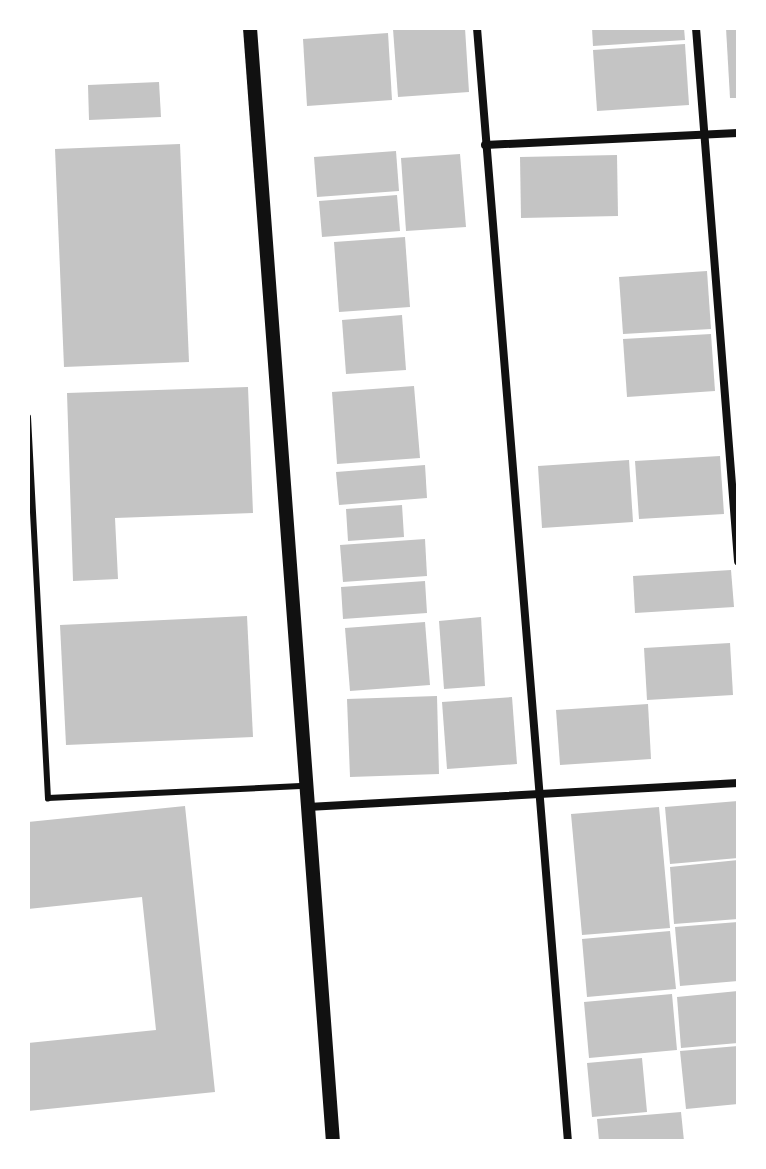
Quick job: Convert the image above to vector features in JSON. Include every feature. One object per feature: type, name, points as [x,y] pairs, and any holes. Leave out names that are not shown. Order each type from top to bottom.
[{"type":"street","points":[[250,28],[333,1141]]},
{"type":"street","points":[[477,28],[568,1141]]},
{"type":"street","points":[[696,28],[738,561]]},
{"type":"street","points":[[485,145],[738,133]]},
{"type":"street","points":[[308,807],[738,783]]},
{"type":"lane","points":[[28,417],[48,798],[307,786]]},
{"type":"building","points":[[465,28],[469,92],[398,97],[393,29]]},
{"type":"building","points":[[592,28],[684,28],[685,40],[593,46]]},
{"type":"building","points":[[726,28],[738,28],[738,98],[730,98]]},
{"type":"building","points":[[388,33],[392,100],[307,106],[303,39]]},
{"type":"building","points":[[685,44],[689,105],[597,111],[593,50]]},
{"type":"building","points":[[159,82],[161,117],[89,120],[88,85]]},
{"type":"building","points":[[180,144],[189,362],[64,367],[55,149]]},
{"type":"building","points":[[396,151],[399,191],[317,197],[314,157]]},
{"type":"building","points":[[460,154],[466,227],[406,231],[401,158]]},
{"type":"building","points":[[617,155],[618,216],[521,218],[520,157]]},
{"type":"building","points":[[397,195],[400,231],[322,237],[319,201]]},
{"type":"building","points":[[405,237],[410,307],[339,312],[334,242]]},
{"type":"building","points":[[707,271],[711,329],[623,334],[619,277]]},
{"type":"building","points":[[402,315],[406,370],[346,374],[342,320]]},
{"type":"building","points":[[711,334],[715,391],[627,397],[623,339]]},
{"type":"building","points":[[414,386],[420,458],[337,464],[332,392]]},
{"type":"building","points":[[248,387],[253,513],[115,518],[118,579],[73,581],[67,393]]},
{"type":"building","points":[[720,456],[724,514],[639,519],[635,461]]},
{"type":"building","points":[[629,460],[633,522],[542,528],[538,466]]},
{"type":"building","points":[[425,465],[427,498],[339,505],[336,472]]},
{"type":"building","points":[[402,505],[404,537],[348,541],[346,509]]},
{"type":"building","points":[[425,539],[427,576],[343,582],[340,545]]},
{"type":"building","points":[[731,570],[734,607],[635,613],[633,576]]},
{"type":"building","points":[[425,581],[427,613],[343,619],[341,587]]},
{"type":"building","points":[[247,616],[253,737],[66,745],[60,625]]},
{"type":"building","points":[[481,617],[485,686],[444,689],[439,621]]},
{"type":"building","points":[[425,622],[430,685],[350,691],[345,628]]},
{"type":"building","points":[[730,643],[733,695],[647,700],[644,648]]},
{"type":"building","points":[[437,696],[439,774],[350,777],[347,699]]},
{"type":"building","points":[[512,697],[517,764],[447,769],[442,702]]},
{"type":"building","points":[[648,704],[651,759],[560,765],[556,710]]},
{"type":"building","points":[[738,801],[738,858],[670,864],[665,807]]},
{"type":"building","points":[[185,806],[215,1092],[28,1111],[28,1043],[156,1030],[142,897],[28,909],[28,822]]},
{"type":"building","points":[[659,807],[670,928],[582,935],[571,814]]},
{"type":"building","points":[[738,860],[738,919],[674,924],[670,867]]},
{"type":"building","points":[[738,922],[738,981],[680,986],[675,927]]},
{"type":"building","points":[[670,931],[676,989],[587,997],[582,939]]},
{"type":"building","points":[[738,991],[738,1043],[681,1048],[677,997]]},
{"type":"building","points":[[672,994],[677,1050],[589,1058],[584,1002]]},
{"type":"building","points":[[738,1046],[738,1104],[686,1109],[680,1051]]},
{"type":"building","points":[[642,1058],[647,1112],[592,1117],[587,1063]]},
{"type":"building","points":[[681,1112],[684,1141],[599,1141],[597,1119]]}]
